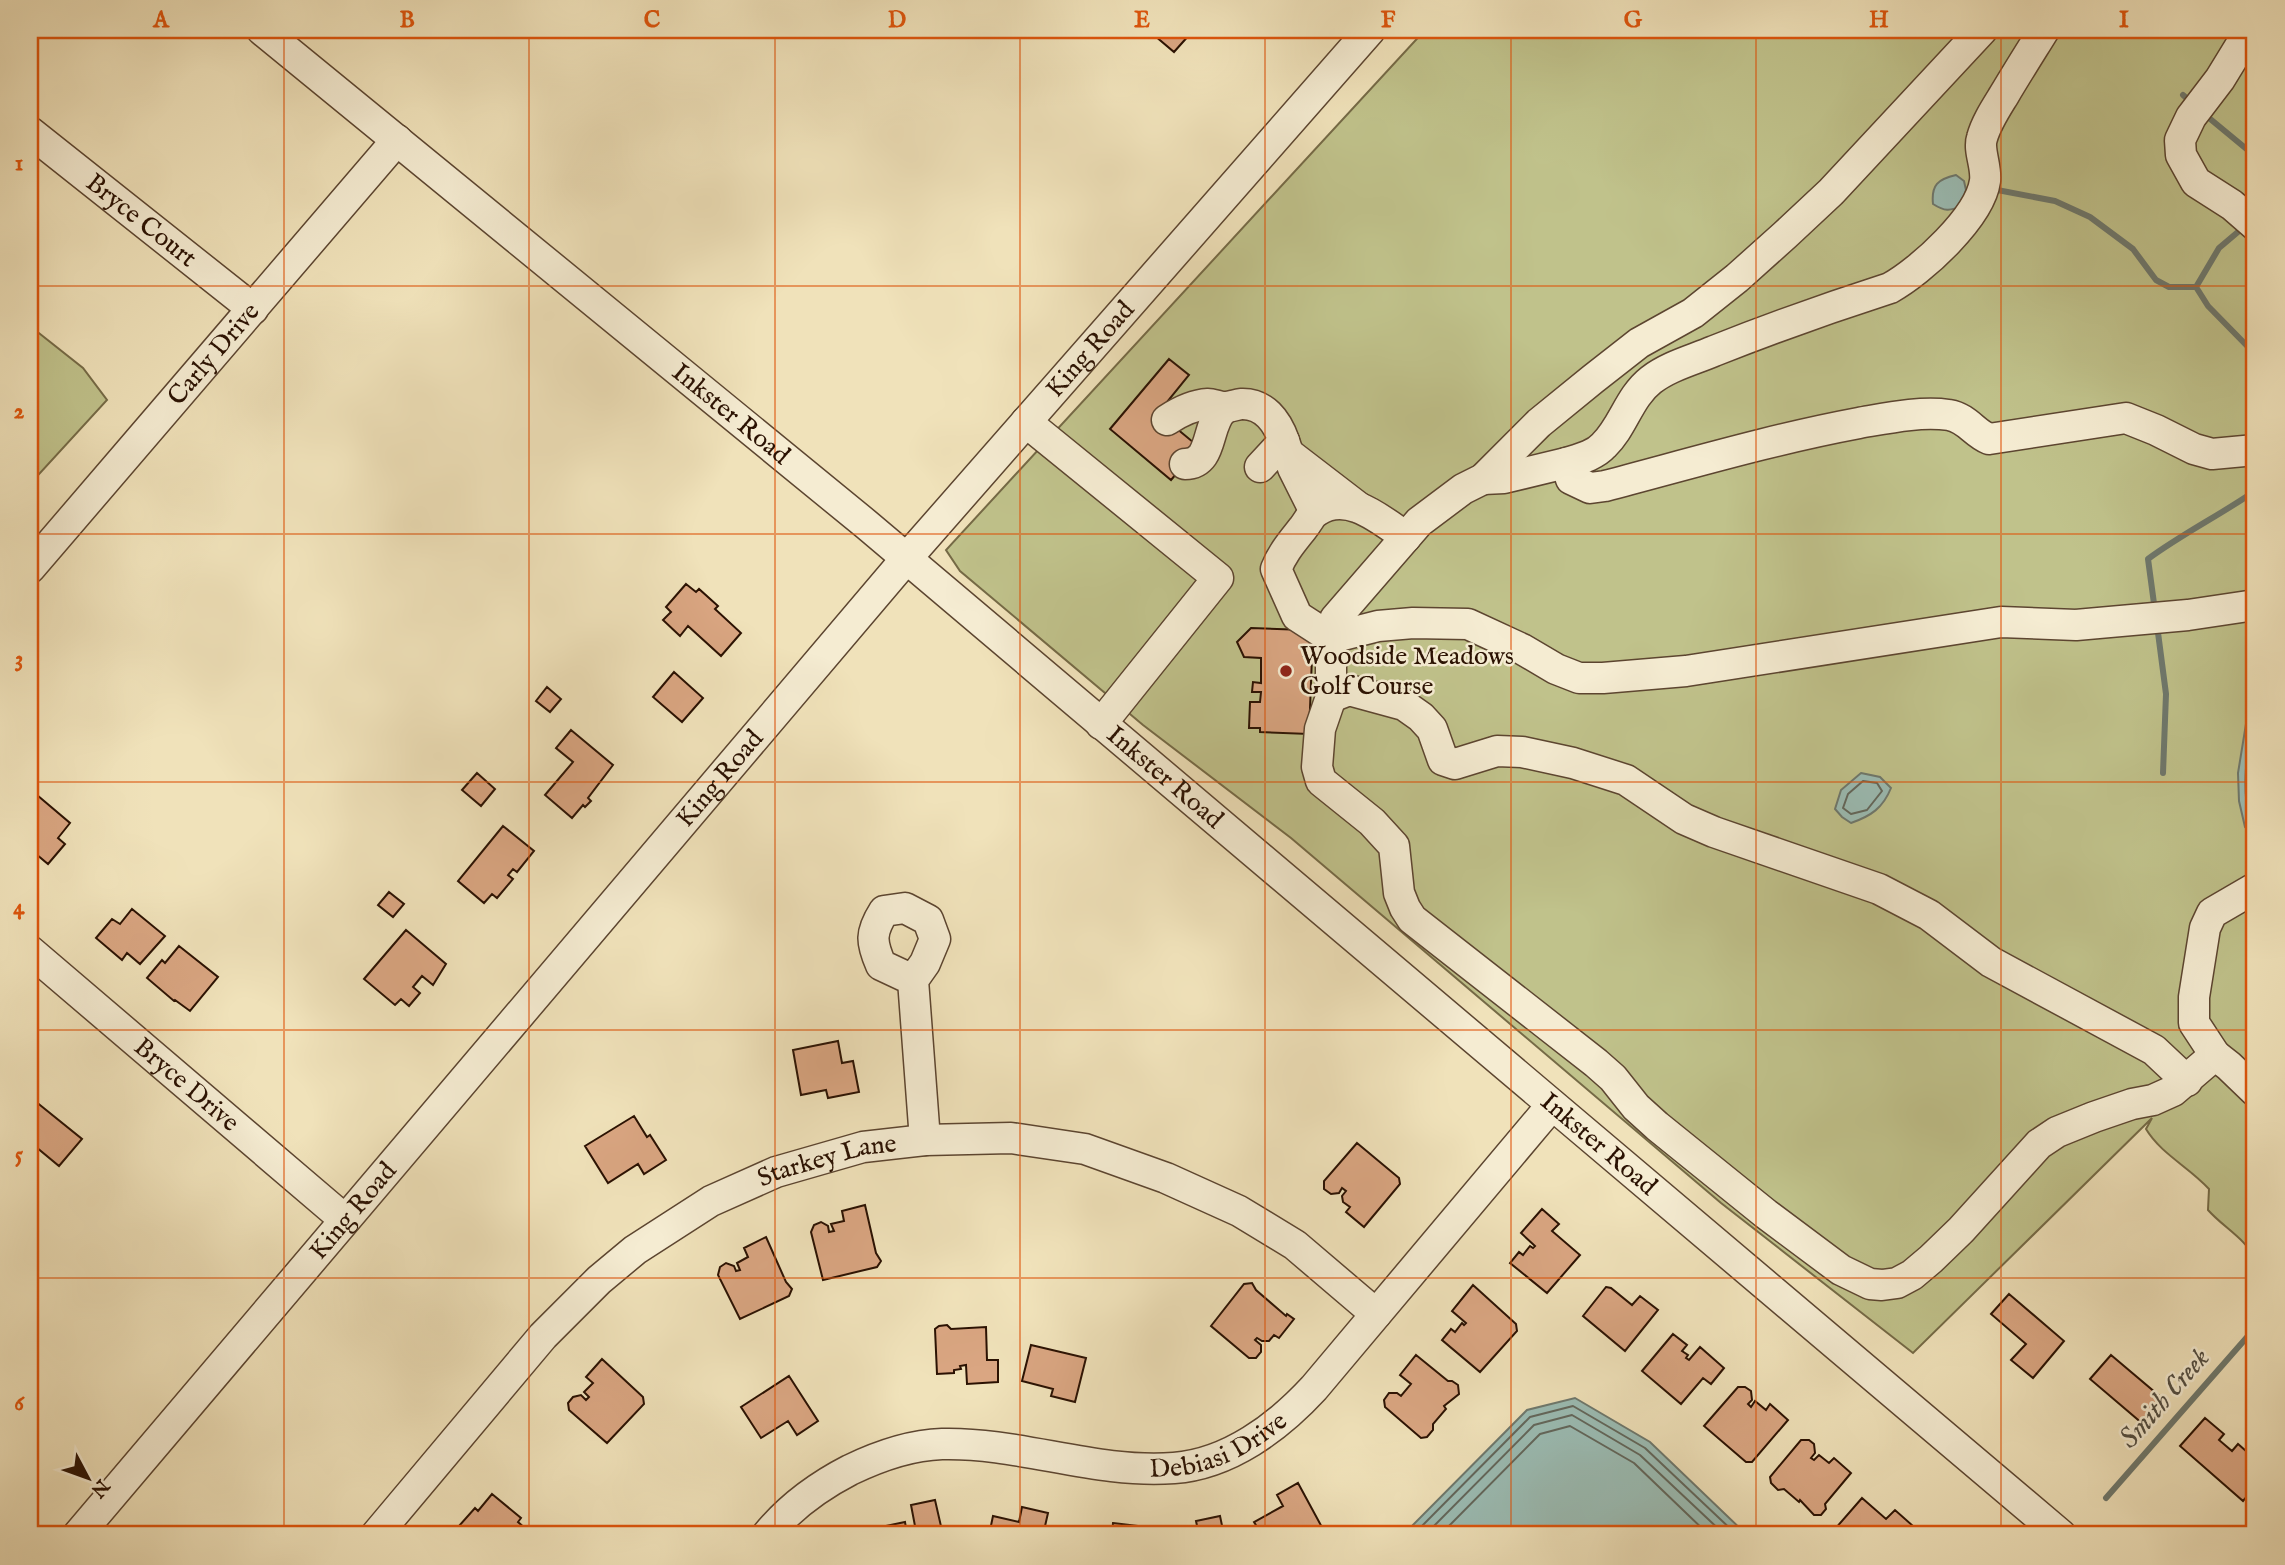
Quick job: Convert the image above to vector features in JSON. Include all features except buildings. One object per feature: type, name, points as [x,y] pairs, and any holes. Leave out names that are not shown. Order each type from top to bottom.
[{"type":"street","name":"Inkster Road","points":[[262,30],[906,559],[2061,1535]]},
{"type":"street","name":"King Road","points":[[88,1531],[344,1219],[906,559],[1370,30]]},
{"type":"street","points":[[1982,30],[1830,192],[1747,269],[1693,313],[1639,343],[1539,424],[1483,479],[1463,489],[1419,522],[1335,619],[1331,638],[1331,697],[1320,729],[1317,766],[1321,781],[1372,822],[1394,846],[1399,893],[1412,919],[1596,1063],[1657,1126],[1756,1206],[1841,1270],[1870,1284],[1897,1283],[1912,1275],[1961,1230],[2039,1144],[2057,1132],[2132,1104],[2154,1100],[2173,1091],[2215,1055]]},
{"type":"street","points":[[1483,479],[1504,478],[1593,454],[1604,446],[1614,433],[1640,391],[1651,380],[1676,366],[1795,319],[1890,288],[1909,278],[1957,230],[1978,199],[1985,184],[1986,167],[1980,141],[2044,30]]},
{"type":"street","points":[[2250,30],[2180,140],[2181,155],[2196,181],[2232,205],[2255,225]]},
{"type":"street","name":"Bryce Court","points":[[30,132],[253,309]]},
{"type":"street","name":"Carly Drive","points":[[30,568],[397,140]]},
{"type":"street","points":[[1167,420],[1183,409],[1208,404],[1225,408],[1240,404],[1262,410],[1278,424],[1315,512]]},
{"type":"street","points":[[1185,464],[1193,464],[1202,458],[1216,418],[1225,408]]},
{"type":"street","points":[[1566,463],[1571,480],[1590,488],[1842,426],[1929,414],[1963,419],[1981,436],[1989,439],[2126,418],[2194,449],[2212,454],[2255,450]]},
{"type":"street","points":[[1026,422],[1219,578],[1101,724]]},
{"type":"street","points":[[1286,446],[1358,507],[1406,537]]},
{"type":"street","points":[[1260,467],[1286,446]]},
{"type":"street","points":[[1358,507],[1345,503],[1327,506],[1315,512],[1282,553],[1276,569],[1297,616],[1331,638],[1378,626],[1413,623],[1468,624],[1579,678],[1686,671],[2001,622],[2076,625],[2170,617],[2255,605]]},
{"type":"street","points":[[1331,697],[1349,690],[1404,705],[1432,729],[1443,760],[1455,764],[1497,751],[1522,752],[1573,763],[1626,780],[1684,819],[1714,832],[1879,889],[1929,915],[1991,962],[2154,1050],[2187,1080]]},
{"type":"street","points":[[2255,888],[2212,913],[2205,928],[2194,997],[2194,1023],[2215,1055],[2255,1091]]},
{"type":"street","name":"Bryce Drive","points":[[30,951],[344,1219]]},
{"type":"street","points":[[913,980],[925,1140]]},
{"type":"street","name":"Debiasi Drive","points":[[767,1535],[828,1481],[876,1458],[909,1449],[941,1444],[1000,1448],[1116,1468],[1176,1468],[1201,1463],[1245,1445],[1278,1424],[1314,1388],[1552,1105]]},
{"type":"street","name":"Starkey Lane","points":[[376,1535],[543,1336],[590,1288],[635,1250],[711,1201],[776,1172],[863,1147],[925,1140],[1011,1138],[1085,1149],[1166,1178],[1239,1211],[1296,1245],[1376,1314]]},
{"type":"green space","name":"Woodside Meadows Golf Course","points":[[1425,30],[2255,30],[2255,1259],[2240,1239],[2208,1210],[2209,1189],[2152,1138],[2146,1129],[2152,1118],[1913,1353],[1721,1203],[1291,838],[1143,725],[960,571],[946,550]]},
{"type":"green space","points":[[30,326],[83,368],[107,400],[30,484]]},
{"type":"water","points":[[1956,175],[1964,181],[1966,190],[1962,205],[1947,210],[1933,204],[1933,192],[1937,184]]},
{"type":"water","points":[[2255,711],[2255,837],[2245,827],[2239,801],[2238,773],[2246,724]]},
{"type":"water","points":[[1861,773],[1880,777],[1891,788],[1876,810],[1851,823],[1835,809],[1841,790]]},
{"type":"water","points":[[1575,1398],[1650,1442],[1747,1535],[1403,1535],[1527,1410]]},
{"type":"waterway","points":[[2183,95],[2192,103]]},
{"type":"waterway","points":[[2203,113],[2255,156]]},
{"type":"waterway","points":[[1992,189],[2055,201],[2090,217],[2133,249],[2156,280],[2169,287],[2196,287]]},
{"type":"waterway","points":[[2245,226],[2219,248],[2196,287],[2208,306],[2255,354]]},
{"type":"waterway","points":[[2155,611],[2148,559],[2255,491]]},
{"type":"waterway","points":[[2157,625],[2166,694],[2163,773]]},
{"type":"waterway","name":"Smith Creek","points":[[2106,1498],[2255,1328]]},
{"type":"place","name":"Woodside Meadows Golf Course","points":[[1286,671]]}]
